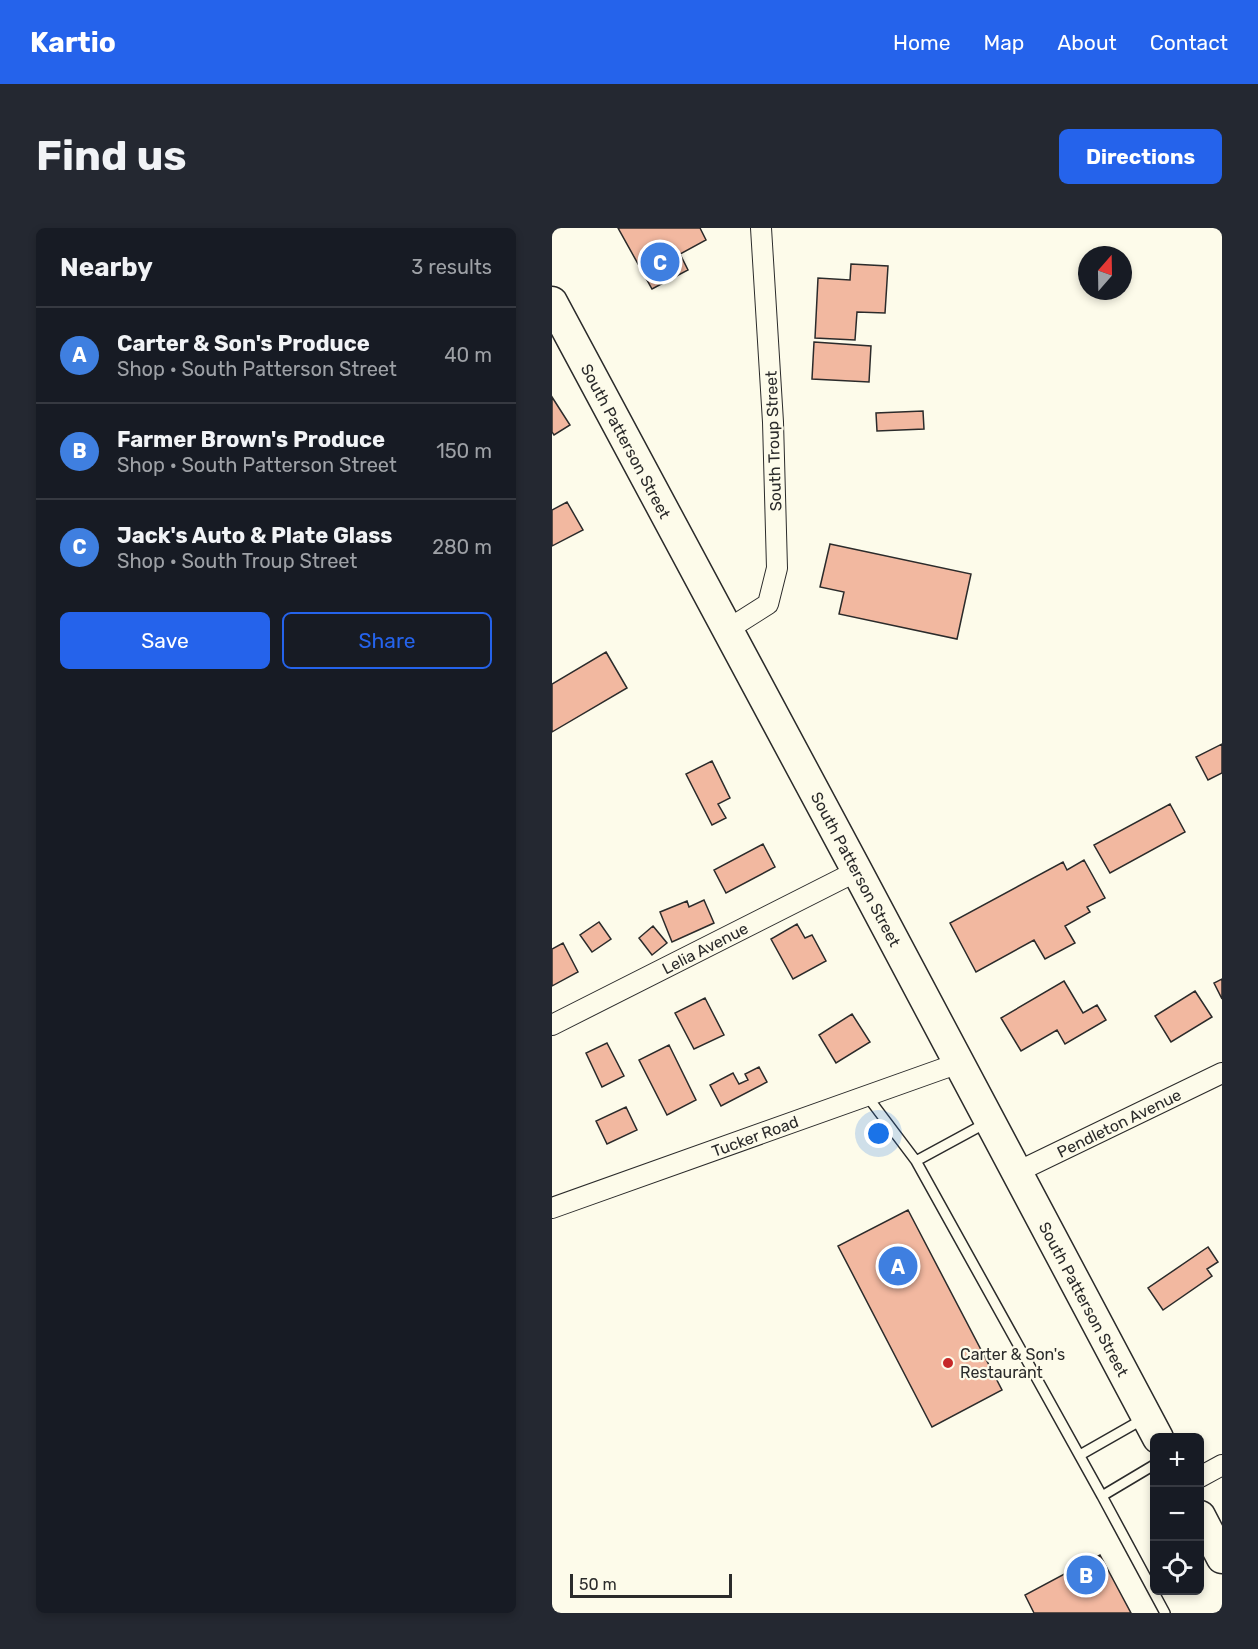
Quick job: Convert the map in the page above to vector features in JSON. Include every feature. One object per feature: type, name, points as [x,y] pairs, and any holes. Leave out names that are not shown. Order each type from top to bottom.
[{"type":"main road","name":"South Patterson Street","points":[[552,302],[1152,1427]]},
{"type":"main road","points":[[1204,1524],[1222,1558]]},
{"type":"street","name":"South Troup Street","points":[[727,630],[768,604],[777,568],[773,422],[761,228]]},
{"type":"street","name":"Lelia Avenue","points":[[552,1025],[857,871]]},
{"type":"street","name":"Tucker Road","points":[[552,1208],[959,1064]]},
{"type":"street","name":"Pendleton Avenue","points":[[1017,1172],[1222,1073]]},
{"type":"street","points":[[1204,1475],[1222,1465]]},
{"type":"lane","points":[[867,1096],[916,1161],[1165,1613]]},
{"type":"lane","points":[[916,1161],[990,1122]]},
{"type":"lane","points":[[1080,1455],[1152,1427]]},
{"type":"lane","points":[[1102,1496],[1150,1468]]},
{"type":"building","points":[[618,228],[700,228],[706,240],[680,254],[688,270],[652,289]]},
{"type":"building","points":[[851,264],[888,266],[885,313],[857,312],[855,340],[815,338],[818,278],[850,280]]},
{"type":"building","points":[[814,342],[871,346],[869,382],[812,379]]},
{"type":"building","points":[[552,397],[570,425],[554,435],[552,432]]},
{"type":"building","points":[[923,411],[924,429],[877,431],[876,413]]},
{"type":"building","points":[[567,502],[583,530],[552,546],[552,510]]},
{"type":"building","points":[[830,544],[971,574],[957,639],[839,614],[844,592],[820,587]]},
{"type":"building","points":[[606,652],[627,688],[552,732],[552,684]]},
{"type":"building","points":[[1222,744],[1222,773],[1208,780],[1196,757]]},
{"type":"building","points":[[712,761],[730,798],[718,804],[726,818],[712,825],[686,774]]},
{"type":"building","points":[[1170,804],[1185,832],[1110,873],[1094,845]]},
{"type":"building","points":[[763,844],[775,867],[726,893],[714,870]]},
{"type":"building","points":[[1084,860],[1105,898],[1087,907],[1090,912],[1065,926],[1075,943],[1045,959],[1034,940],[976,972],[950,923],[1063,862],[1067,870]]},
{"type":"building","points":[[704,900],[714,923],[672,942],[660,912],[687,901],[689,907]]},
{"type":"building","points":[[599,922],[611,939],[592,952],[580,935]]},
{"type":"building","points":[[797,924],[805,938],[812,935],[826,961],[793,979],[771,939]]},
{"type":"building","points":[[653,926],[667,943],[652,955],[639,938]]},
{"type":"building","points":[[563,943],[578,972],[552,986],[552,949]]},
{"type":"building","points":[[1222,979],[1222,999],[1214,983]]},
{"type":"building","points":[[1064,981],[1083,1013],[1097,1005],[1106,1020],[1065,1044],[1057,1030],[1021,1051],[1001,1018]]},
{"type":"building","points":[[1195,991],[1212,1017],[1171,1042],[1155,1016]]},
{"type":"building","points":[[705,998],[724,1035],[694,1049],[675,1013]]},
{"type":"building","points":[[852,1014],[870,1042],[836,1063],[819,1035]]},
{"type":"building","points":[[607,1043],[624,1076],[602,1087],[586,1053]]},
{"type":"building","points":[[669,1045],[696,1100],[667,1115],[639,1060]]},
{"type":"building","points":[[759,1067],[767,1082],[721,1106],[710,1085],[733,1073],[739,1084],[748,1080],[745,1074]]},
{"type":"building","points":[[626,1107],[637,1130],[607,1144],[596,1121]]},
{"type":"building","points":[[908,1210],[1002,1390],[932,1427],[838,1246]]},
{"type":"building","points":[[1208,1247],[1218,1262],[1207,1269],[1212,1276],[1163,1310],[1148,1288]]},
{"type":"building","points":[[1100,1555],[1131,1613],[1034,1613],[1025,1595]]},
{"type":"place","name":"Jack's Auto & Plate Glass","points":[[660,262]]},
{"type":"place","name":"Carter & Son's Produce","points":[[898,1266]]},
{"type":"place","name":"Carter & Son's Restaurant","points":[[948,1363]]},
{"type":"place","name":"Farmer Brown's Produce","points":[[1086,1575]]}]
